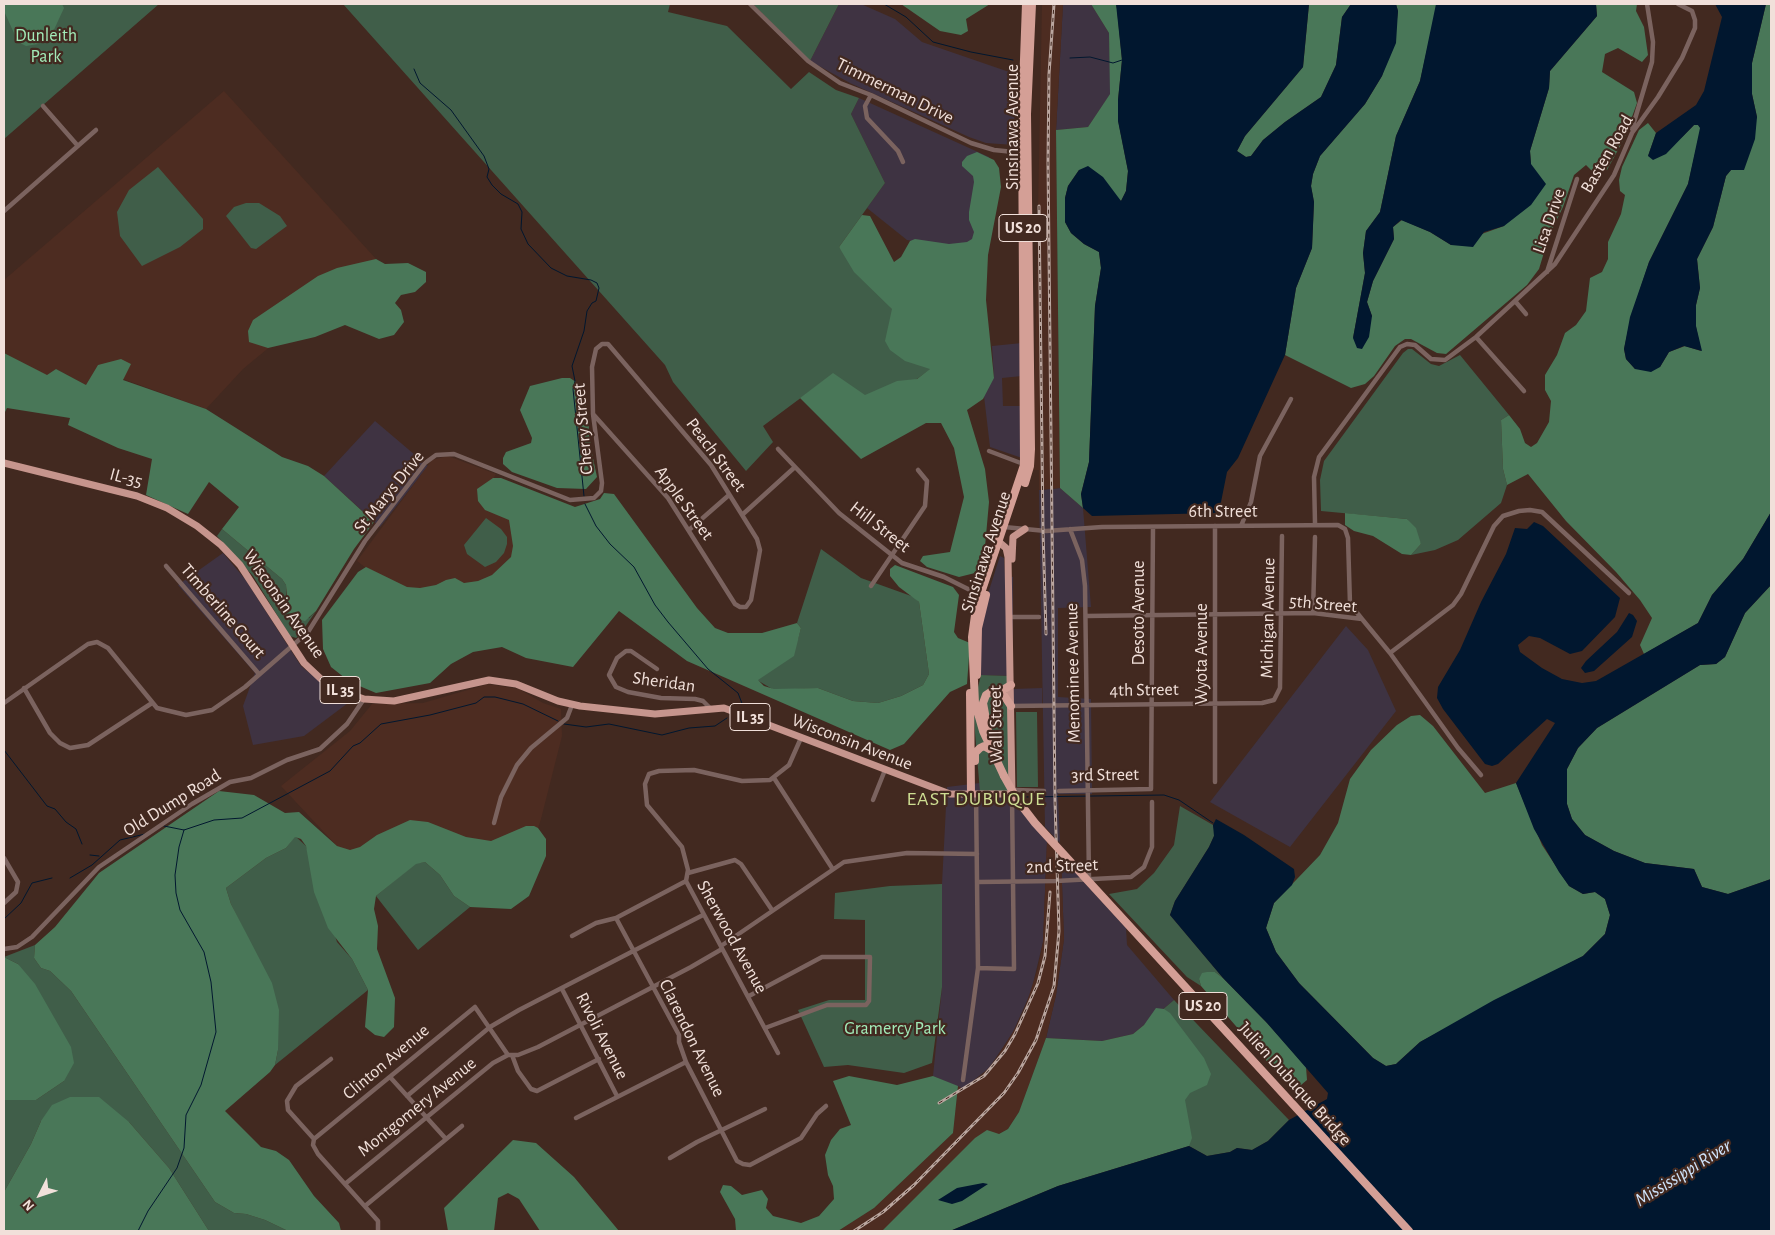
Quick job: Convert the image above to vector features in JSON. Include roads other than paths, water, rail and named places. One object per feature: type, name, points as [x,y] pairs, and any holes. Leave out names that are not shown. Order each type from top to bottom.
[{"type":"highway","name":"Sinsinawa Avenue","points":[[997,760],[991,750],[976,703],[972,658],[973,622],[1027,466],[1025,152],[1022,65],[1026,4]]},
{"type":"highway","name":"Sinsinawa Avenue","points":[[1025,152],[1032,4]]},
{"type":"highway","name":"Sinsinawa Avenue","points":[[983,596],[978,628],[977,671],[979,698],[997,760]]},
{"type":"highway","points":[[972,658],[974,793]]},
{"type":"highway","points":[[988,730],[984,697],[992,691],[1000,691],[1011,685]]},
{"type":"highway","points":[[1000,691],[1011,706]]},
{"type":"highway","points":[[974,793],[975,753],[984,746],[991,750]]},
{"type":"highway","name":"Julien Dubuque Bridge","points":[[997,760],[1018,802],[1035,824],[1409,1231]]},
{"type":"main road","name":"IL-35","points":[[4,463],[153,501],[197,526],[228,551]]},
{"type":"main road","points":[[1008,576],[1012,568],[1012,540],[1015,535],[1025,529]]},
{"type":"main road","name":"Wall Street","points":[[1000,542],[1007,553],[1010,617],[1012,794]]},
{"type":"main road","name":"Wisconsin Avenue","points":[[228,551],[254,585],[304,663],[321,679],[347,693],[364,699],[386,701],[407,699],[489,680],[516,684],[572,705],[655,714],[710,708],[734,711],[940,792],[974,793]]},
{"type":"main road","name":"IL 35","points":[[974,793],[1012,794]]},
{"type":"street","name":"Timmerman Drive","points":[[750,4],[797,51],[820,70],[840,83],[871,95],[971,143],[994,150],[1025,152]]},
{"type":"street","points":[[1632,133],[1652,62],[1653,42],[1647,4]]},
{"type":"street","name":"Basten Road","points":[[1476,337],[1547,272],[1614,175],[1632,133],[1675,71],[1695,28],[1696,20],[1692,11],[1678,4]]},
{"type":"street","points":[[871,95],[865,106],[867,118],[898,151],[903,162]]},
{"type":"street","points":[[43,106],[78,146]]},
{"type":"street","points":[[4,211],[96,130]]},
{"type":"street","name":"Lisa Drive","points":[[1547,272],[1578,179]]},
{"type":"street","points":[[1515,301],[1526,314]]},
{"type":"street","points":[[1315,523],[1314,477],[1316,462],[1398,350],[1404,345],[1411,344],[1418,347],[1431,359],[1442,361],[1476,337],[1524,391]]},
{"type":"street","name":"Cherry Street","points":[[581,500],[594,498],[601,488],[593,414],[592,367],[596,350],[601,344]]},
{"type":"street","name":"Peach Street","points":[[601,344],[608,344],[710,465],[760,547],[751,600],[747,605]]},
{"type":"street","points":[[1241,526],[1251,502],[1260,456],[1291,400]]},
{"type":"street","name":"Apple Street","points":[[593,414],[668,498],[735,604],[742,608],[747,605]]},
{"type":"street","name":"Hill Street","points":[[778,449],[839,514],[905,565],[944,578],[983,596]]},
{"type":"street","points":[[989,451],[1027,466]]},
{"type":"street","name":"St Marys Drive","points":[[152,703],[174,713],[200,714],[212,710],[292,647],[311,628],[365,541],[425,463],[436,455],[454,454],[564,498],[581,500]]},
{"type":"street","points":[[742,515],[795,467]]},
{"type":"street","points":[[872,586],[925,506],[928,481],[918,470]]},
{"type":"street","points":[[689,530],[729,495]]},
{"type":"street","points":[[1390,653],[1453,605],[1461,594],[1494,526],[1504,516],[1519,511],[1542,512],[1629,593]]},
{"type":"street","name":"6th Street","points":[[1006,527],[1070,529],[1315,523],[1338,525],[1346,531],[1350,602],[1362,619]]},
{"type":"street","name":"Wyota Avenue","points":[[1215,526],[1215,782]]},
{"type":"street","name":"Desoto Avenue","points":[[1151,789],[1153,769],[1151,704],[1154,615],[1153,527]]},
{"type":"street","name":"Menominee Avenue","points":[[1070,529],[1083,564],[1086,616],[1089,879]]},
{"type":"street","name":"Michigan Avenue","points":[[1276,698],[1280,688],[1282,536]]},
{"type":"street","points":[[1314,614],[1315,536]]},
{"type":"street","name":"Timberline Court","points":[[166,566],[260,674]]},
{"type":"street","name":"5th Street","points":[[1086,616],[1314,614],[1362,619],[1390,653],[1434,717],[1481,775]]},
{"type":"street","points":[[1010,617],[1039,617]]},
{"type":"street","points":[[4,703],[24,688],[88,644],[97,642],[108,648],[152,703],[88,745],[70,748],[60,744],[50,733],[24,688]]},
{"type":"street","name":"Sheridan","points":[[657,669],[631,651],[622,653],[610,669],[610,679],[614,685],[628,692],[651,697],[695,699],[703,701],[710,708]]},
{"type":"street","name":"4th Street","points":[[1011,706],[1262,703],[1276,698]]},
{"type":"street","name":"Old Dump Road","points":[[4,949],[17,947],[32,937],[99,867],[192,804],[230,782],[251,778],[288,760],[320,749],[347,724],[364,699]]},
{"type":"street","points":[[494,823],[501,797],[517,765],[531,748],[567,718],[572,705]]},
{"type":"street","points":[[801,738],[789,765],[774,778],[832,868]]},
{"type":"street","name":"Sherwood Avenue","points":[[774,778],[748,781],[694,770],[659,771],[649,774],[645,784],[647,805],[682,847],[688,873],[686,882],[778,1053]]},
{"type":"street","points":[[873,800],[885,770]]},
{"type":"street","name":"3rd Street","points":[[1059,791],[1088,792],[1151,789]]},
{"type":"street","points":[[1012,794],[1016,790],[1044,791]]},
{"type":"street","points":[[962,1080],[978,968],[978,882],[974,793]]},
{"type":"street","name":"Wall Street","points":[[978,968],[1014,969],[1012,794]]},
{"type":"street","name":"2nd Street","points":[[978,882],[1131,877],[1144,867],[1152,848],[1152,802]]},
{"type":"street","name":"Montgomery Avenue","points":[[345,1184],[493,1063],[510,1055],[523,1054],[652,987],[722,947],[832,868],[851,860],[897,854],[977,854]]},
{"type":"street","points":[[4,858],[18,882],[16,892],[4,903]]},
{"type":"street","points":[[688,873],[735,860],[741,864],[772,910]]},
{"type":"street","points":[[572,936],[596,923],[616,918],[686,882]]},
{"type":"street","points":[[408,1096],[490,1027],[519,1010],[703,915]]},
{"type":"street","name":"Clarendon Avenue","points":[[616,918],[679,1035],[679,1042],[686,1062],[736,1161],[747,1165],[801,1138],[817,1114],[826,1106]]},
{"type":"street","points":[[749,996],[822,957],[870,957],[869,1001],[866,1005],[827,1005],[765,1028]]},
{"type":"street","name":"Rivoli Avenue","points":[[562,989],[617,1096]]},
{"type":"street","name":"Clinton Avenue","points":[[314,1139],[475,1007],[490,1027]]},
{"type":"street","points":[[490,1027],[510,1055],[518,1071],[532,1088],[537,1091],[599,1059]]},
{"type":"street","points":[[331,1060],[296,1086],[287,1101],[288,1110],[314,1139],[313,1145],[318,1154],[378,1221],[378,1231]]},
{"type":"street","points":[[576,1118],[686,1062]]},
{"type":"street","points":[[390,1077],[446,1139]]},
{"type":"street","points":[[670,1158],[697,1142],[765,1109]]},
{"type":"street","points":[[365,1206],[462,1126]]},
{"type":"water","points":[[1116,4],[1309,4],[1303,67],[1245,136],[1237,151],[1246,157],[1251,156],[1263,140],[1285,122],[1321,97],[1336,65],[1342,17],[1351,4],[1396,4],[1398,11],[1396,43],[1382,76],[1365,104],[1320,156],[1313,174],[1311,186],[1314,202],[1312,248],[1296,288],[1285,355],[1238,458],[1227,472],[1221,502],[1216,513],[1092,516],[1083,508],[1081,494],[1089,462],[1095,306],[1101,268],[1099,252],[1084,244],[1071,233],[1065,222],[1065,198],[1068,186],[1079,170],[1088,166],[1103,177],[1121,201],[1126,191],[1128,171],[1118,121],[1122,60]]},
{"type":"water","points":[[1436,4],[1596,4],[1597,16],[1550,71],[1549,88],[1530,151],[1531,164],[1546,184],[1531,205],[1504,226],[1484,232],[1473,247],[1451,245],[1430,232],[1401,220],[1393,227],[1394,239],[1373,281],[1367,302],[1372,316],[1369,337],[1362,349],[1357,348],[1353,338],[1365,273],[1363,253],[1366,231],[1380,212],[1396,136],[1420,81]]},
{"type":"water","points":[[1715,4],[1766,4],[1752,63],[1752,94],[1757,117],[1755,139],[1744,170],[1731,170],[1726,176],[1713,227],[1697,259],[1700,288],[1696,305],[1696,326],[1702,351],[1684,346],[1669,352],[1660,367],[1651,372],[1635,369],[1626,359],[1624,349],[1630,317],[1649,262],[1688,184],[1700,128],[1698,125],[1694,125],[1666,154],[1653,160],[1648,156],[1656,133],[1696,105],[1704,91],[1722,17]]},
{"type":"water","name":"Mississippi River","points":[[1771,512],[1771,585],[1745,613],[1725,657],[1716,664],[1700,665],[1597,728],[1578,748],[1567,769],[1567,804],[1572,819],[1585,835],[1614,851],[1645,863],[1694,869],[1702,887],[1728,894],[1771,879],[1771,1231],[950,1231],[1058,1186],[1189,1146],[1207,1156],[1230,1152],[1237,1148],[1252,1150],[1268,1141],[1289,1120],[1327,1099],[1328,1093],[1267,1023],[1223,978],[1170,915],[1175,901],[1209,847],[1214,836],[1213,825],[1216,819],[1244,835],[1294,869],[1295,877],[1292,885],[1274,903],[1266,928],[1276,952],[1299,983],[1373,1058],[1386,1066],[1396,1064],[1420,1042],[1494,1000],[1583,956],[1605,934],[1610,915],[1605,899],[1595,892],[1583,894],[1569,886],[1534,829],[1516,783],[1555,723],[1547,719],[1498,764],[1492,766],[1485,764],[1443,709],[1437,698],[1438,687],[1460,650],[1481,602],[1506,554],[1515,528],[1527,529],[1534,522],[1543,526],[1620,598],[1615,617],[1582,651],[1570,654],[1540,638],[1529,636],[1518,645],[1520,652],[1542,668],[1562,679],[1582,683],[1596,681],[1698,623],[1712,595],[1743,559]]},
{"type":"water","points":[[1629,613],[1637,621],[1632,637],[1594,671],[1585,673],[1581,668],[1586,661],[1617,632]]},
{"type":"water","points":[[983,1183],[988,1184],[962,1201],[952,1204],[938,1200],[957,1188]]},
{"type":"waterway","points":[[884,4],[906,17],[933,42],[1013,60]]},
{"type":"waterway","points":[[1070,58],[1090,57],[1113,63],[1122,60]]},
{"type":"waterway","points":[[414,69],[420,83],[451,110],[484,156],[489,169],[487,177],[492,185],[501,194],[518,204],[522,212],[521,229],[528,244],[551,268],[567,276],[591,280],[597,283],[599,288],[596,301],[592,303],[587,311],[584,331],[572,366],[575,381],[573,389],[584,496]]},
{"type":"waterway","points":[[585,504],[596,526],[610,544],[634,567],[655,605],[668,622],[708,669],[738,693],[743,706]]},
{"type":"waterway","points":[[164,826],[184,830],[214,820],[242,818],[330,771],[353,746],[360,743],[381,724],[430,715],[476,703],[484,697],[495,697],[523,704],[558,721]]},
{"type":"waterway","points":[[564,724],[586,727],[609,724],[662,735],[689,728],[715,726],[727,718]]},
{"type":"waterway","points":[[4,750],[47,806],[55,809],[66,822],[76,829],[82,844]]},
{"type":"waterway","points":[[1023,797],[1164,795],[1179,800],[1213,823]]},
{"type":"waterway","points":[[138,1231],[148,1211],[177,1168],[184,1148],[186,1115],[201,1085],[216,1032],[211,982],[204,952],[180,910],[176,893],[175,875],[179,847],[184,830]]},
{"type":"waterway","points":[[70,878],[92,865],[120,840],[145,834]]},
{"type":"waterway","points":[[90,855],[99,856]]},
{"type":"waterway","points":[[4,919],[21,903],[32,883],[52,878]]},
{"type":"railway","points":[[854,1231],[883,1212],[914,1185],[1004,1093],[1018,1073],[1036,1040],[1054,986],[1059,931],[1055,801],[1048,162],[1049,74],[1054,4]]},
{"type":"railway","points":[[1039,206],[1046,634]]},
{"type":"railway","points":[[939,1103],[984,1076],[1005,1051],[1015,1034],[1038,983],[1045,956],[1050,892]]},
{"type":"district","name":"EAST DUBUQUE","points":[[976,799]]},
{"type":"park label","name":"Dunleith Park","points":[[46,46]]},
{"type":"park label","name":"Gramercy Park","points":[[895,1029]]}]
